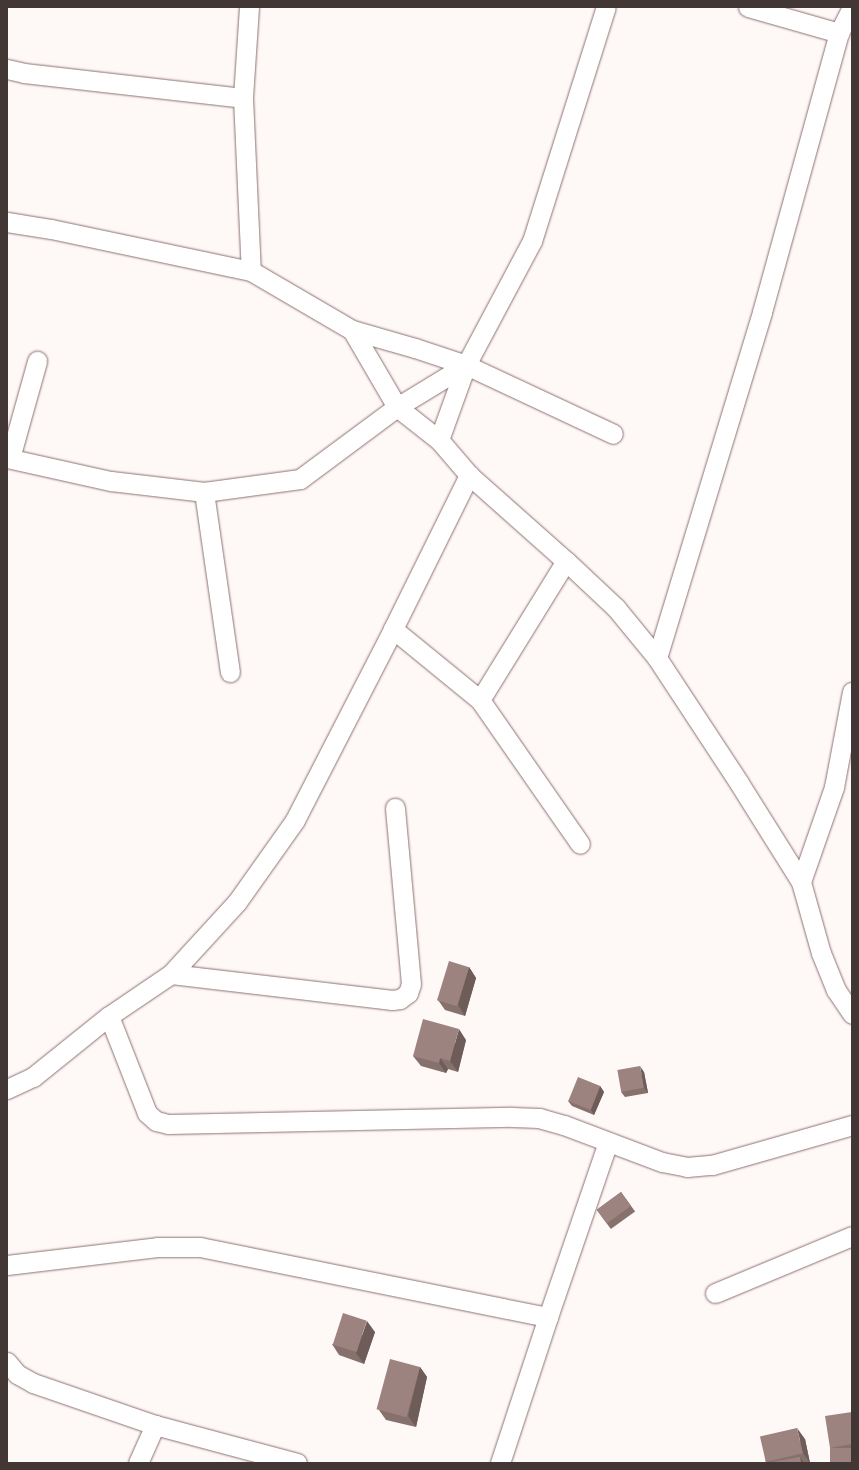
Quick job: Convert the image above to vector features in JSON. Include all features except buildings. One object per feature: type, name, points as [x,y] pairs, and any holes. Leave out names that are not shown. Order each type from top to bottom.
[{"type":"street","points":[[249,7],[243,98],[251,271]]},
{"type":"street","points":[[439,440],[466,365],[532,240],[606,7]]},
{"type":"street","points":[[748,7],[839,32]]},
{"type":"street","points":[[657,658],[762,312],[839,32],[852,7]]},
{"type":"street","points":[[7,69],[243,98]]},
{"type":"street","points":[[7,222],[51,229],[251,271],[352,330],[415,348],[466,365],[613,434]]},
{"type":"street","points":[[352,330],[397,407],[439,440],[469,475],[566,560],[616,608],[657,658],[739,783],[801,882],[820,953],[836,990],[852,1014]]},
{"type":"street","points":[[37,361],[8,458],[111,481],[204,492],[300,479],[397,407],[466,365]]},
{"type":"street","points":[[7,1089],[32,1077],[109,1016],[171,974],[237,902],[295,820],[393,630],[469,475]]},
{"type":"street","points":[[204,492],[230,672]]},
{"type":"street","points":[[480,700],[566,560]]},
{"type":"street","points":[[393,630],[480,700],[580,844]]},
{"type":"street","points":[[801,882],[834,787],[852,692]]},
{"type":"street","points":[[171,974],[392,1000],[400,999],[408,993],[411,984],[395,808]]},
{"type":"street","points":[[109,1016],[147,1113],[156,1121],[168,1124],[504,1117],[539,1118],[564,1125],[662,1162],[687,1167],[712,1165],[852,1125]]},
{"type":"street","points":[[500,1463],[608,1142]]},
{"type":"street","points":[[715,1293],[852,1236]]},
{"type":"street","points":[[7,1265],[157,1247],[200,1247],[548,1317]]},
{"type":"street","points":[[7,1362],[17,1374],[32,1383],[154,1425],[297,1463]]},
{"type":"street","points":[[138,1463],[154,1425]]}]
